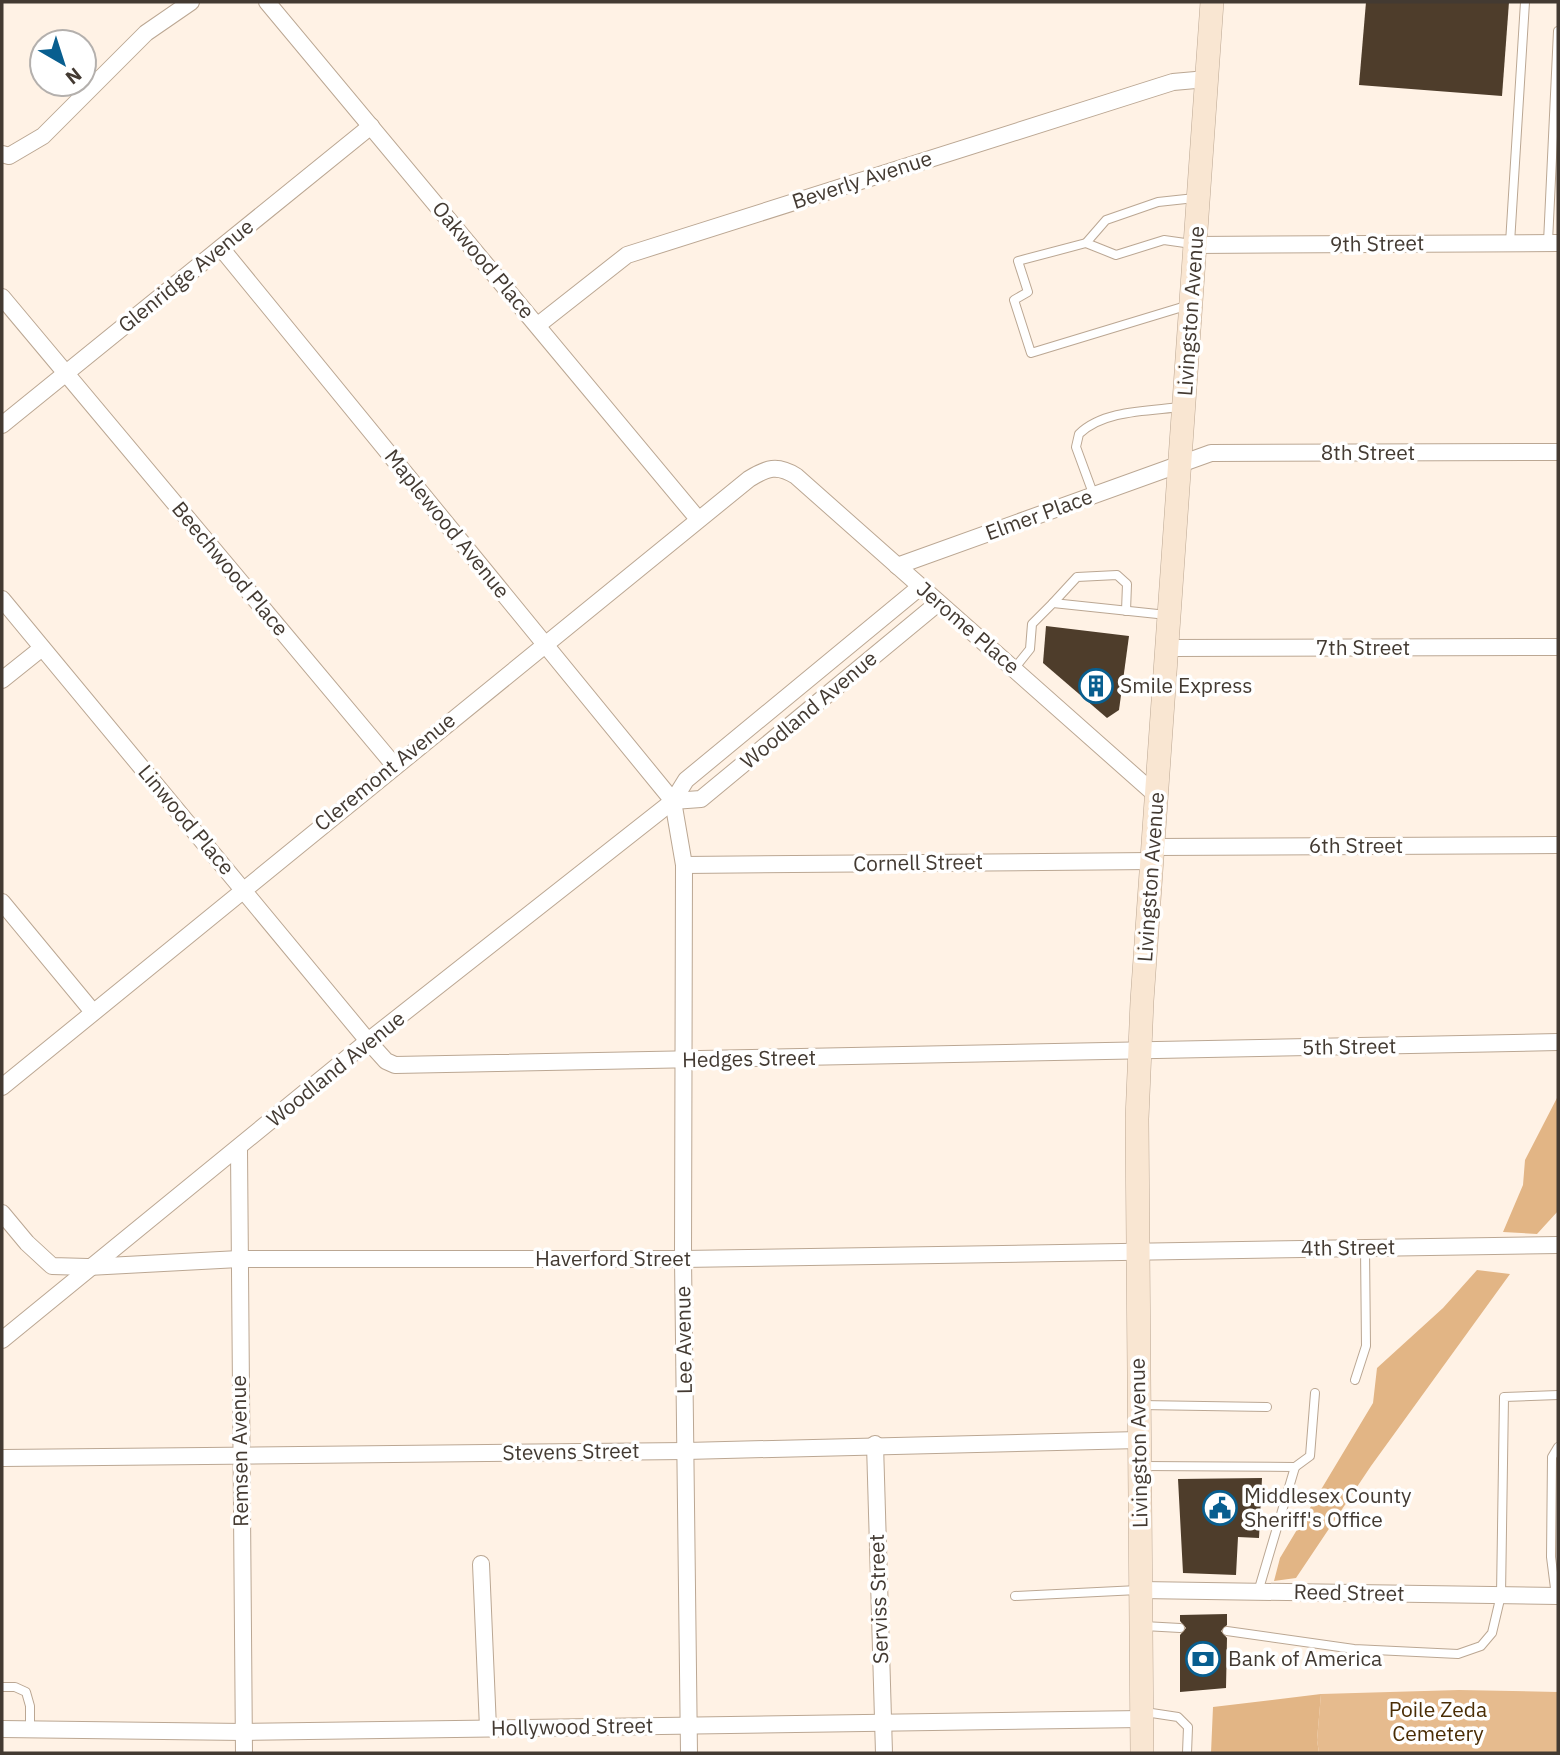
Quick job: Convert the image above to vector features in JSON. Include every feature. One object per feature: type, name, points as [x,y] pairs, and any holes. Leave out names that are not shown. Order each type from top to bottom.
[{"type":"main road","name":"Livingston Avenue","points":[[1142,1753],[1138,1251],[1140,1051],[1212,2]]},
{"type":"street","points":[[4,159],[43,136],[146,33],[191,2]]},
{"type":"street","name":"Oakwood Place","points":[[267,2],[698,519]]},
{"type":"street","name":"Beverly Avenue","points":[[538,325],[627,255],[1173,82],[1207,79]]},
{"type":"street","name":"Glenridge Avenue","points":[[2,425],[371,126]]},
{"type":"street","name":"9th Street","points":[[1195,245],[1553,242]]},
{"type":"street","name":"Maplewood Avenue","points":[[221,248],[673,801]]},
{"type":"street","name":"Beechwood Place","points":[[2,297],[394,765]]},
{"type":"street","name":"8th Street","points":[[1180,465],[1211,453],[1558,452]]},
{"type":"street","name":"Elmer Place","points":[[897,566],[1180,465]]},
{"type":"street","name":"Cleremont Avenue","points":[[2,1087],[544,642],[749,479],[775,467]]},
{"type":"street","name":"Jerome Place","points":[[775,467],[796,476],[1157,796]]},
{"type":"street","name":"Woodland Avenue","points":[[2,1340],[88,1267],[239,1150],[368,1041],[673,801],[686,780],[920,587]]},
{"type":"street","name":"Linwood Place","points":[[2,599],[368,1041]]},
{"type":"street","name":"Woodland Avenue","points":[[673,801],[701,799],[939,603]]},
{"type":"street","name":"7th Street","points":[[1167,648],[1558,647]]},
{"type":"street","points":[[2,680],[42,648]]},
{"type":"street","name":"Lee Avenue","points":[[673,801],[684,865],[683,1259],[689,1753]]},
{"type":"street","name":"6th Street","points":[[1153,854],[1558,845]]},
{"type":"street","name":"Cornell Street","points":[[684,865],[1153,854]]},
{"type":"street","points":[[2,902],[93,1012]]},
{"type":"street","name":"Hedges Street","points":[[368,1041],[386,1061],[395,1065],[1140,1051]]},
{"type":"street","name":"5th Street","points":[[1140,1051],[1558,1042]]},
{"type":"street","name":"Remsen Avenue","points":[[239,1150],[244,1753]]},
{"type":"street","name":"Haverford Street","points":[[2,1213],[27,1243],[52,1266],[88,1267],[239,1259],[683,1259],[1138,1251]]},
{"type":"street","name":"4th Street","points":[[1138,1251],[1558,1245]]},
{"type":"street","name":"Stevens Street","points":[[2,1458],[686,1451],[875,1444],[1139,1440]]},
{"type":"street","name":"Serviss Street","points":[[875,1444],[884,1753]]},
{"type":"street","points":[[481,1564],[488,1728]]},
{"type":"street","name":"Reed Street","points":[[1141,1590],[1557,1596]]},
{"type":"street","name":"Hollywood Street","points":[[2,1729],[244,1732],[883,1723],[1142,1715]]},
{"type":"lane","points":[[1510,243],[1525,2]]},
{"type":"lane","points":[[1553,242],[1558,31]]},
{"type":"lane","points":[[1191,304],[1031,353],[1013,300],[1028,292],[1018,261],[1086,243],[1106,219],[1158,202],[1199,197]]},
{"type":"lane","points":[[1086,243],[1116,255],[1164,240],[1195,245]]},
{"type":"lane","points":[[1094,496],[1076,447],[1079,434],[1094,423],[1132,412],[1184,407]]},
{"type":"lane","points":[[1014,668],[1030,649],[1032,624],[1077,577],[1117,575],[1126,584],[1126,611]]},
{"type":"lane","points":[[1053,603],[1170,615]]},
{"type":"lane","points":[[1354,1380],[1366,1346],[1365,1247]]},
{"type":"lane","points":[[1140,1466],[1294,1467],[1310,1456],[1315,1393]]},
{"type":"lane","points":[[1227,1631],[1354,1649],[1458,1654],[1481,1646],[1492,1633],[1501,1595],[1504,1397],[1558,1395]]},
{"type":"lane","points":[[1139,1405],[1268,1407]]},
{"type":"lane","points":[[1557,1596],[1551,1557],[1552,1457],[1558,1447]]},
{"type":"lane","points":[[1258,1592],[1294,1467]]},
{"type":"lane","points":[[1015,1597],[1141,1590]]},
{"type":"lane","points":[[1141,1626],[1180,1628]]},
{"type":"lane","points":[[2,1687],[15,1687],[26,1692],[30,1706],[30,1729]]},
{"type":"lane","points":[[1142,1715],[1178,1717],[1188,1727],[1187,1753]]},
{"type":"green space","name":"Poile Zeda Cemetery","points":[[1459,1690],[1558,1692],[1558,1753],[1319,1753],[1317,1740],[1321,1694]]},
{"type":"shaded area","points":[[1558,1096],[1558,1211],[1537,1234],[1503,1232],[1523,1185],[1525,1160]]},
{"type":"shaded area","points":[[1477,1270],[1510,1274],[1371,1466],[1296,1578],[1274,1581],[1280,1558],[1373,1403],[1377,1368],[1443,1308]]},
{"type":"shaded area","points":[[1321,1694],[1317,1740],[1319,1753],[1211,1753],[1213,1707]]},
{"type":"building","points":[[1366,2],[1509,2],[1502,96],[1359,85]]},
{"type":"building","name":"Smile Express","points":[[1046,626],[1129,636],[1119,710],[1107,718],[1043,663]]},
{"type":"building","name":"Middlesex County Sheriff's Office","points":[[1262,1478],[1259,1538],[1238,1537],[1236,1575],[1183,1573],[1178,1479]]},
{"type":"building","name":"Bank of America","points":[[1227,1614],[1227,1625],[1221,1631],[1227,1638],[1226,1688],[1180,1692],[1180,1635],[1186,1628],[1180,1621],[1180,1615]]},
{"type":"place","name":"Smile Express","points":[[1096,686]]},
{"type":"place","name":"Middlesex County Sheriff's Office","points":[[1220,1508]]},
{"type":"place","name":"Bank of America","points":[[1203,1659]]}]
